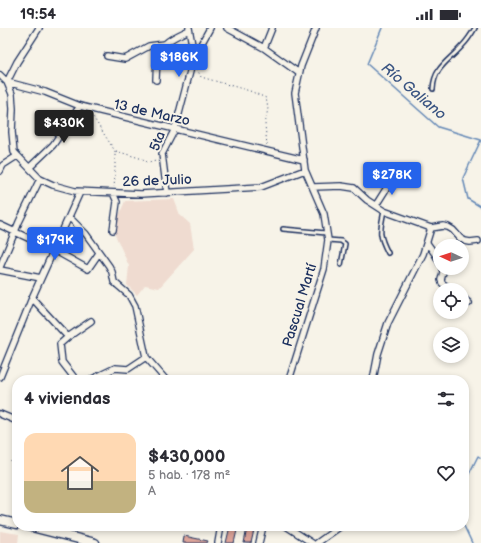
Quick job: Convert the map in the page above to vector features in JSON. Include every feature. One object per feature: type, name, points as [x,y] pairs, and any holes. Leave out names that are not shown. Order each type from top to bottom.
[{"type":"street","points":[[7,82],[17,62],[38,28]]},
{"type":"street","points":[[193,58],[210,28]]},
{"type":"street","points":[[227,28],[264,48],[299,73]]},
{"type":"street","points":[[264,48],[272,28]]},
{"type":"street","name":"Pascual Martí","points":[[291,375],[324,269],[328,240],[324,214],[305,170],[295,93],[299,73],[316,28]]},
{"type":"street","points":[[107,56],[125,59],[149,46],[164,44],[189,29]]},
{"type":"street","name":"5ta","points":[[167,193],[162,154],[175,129],[193,58],[189,29]]},
{"type":"street","points":[[156,80],[157,59],[164,44]]},
{"type":"street","points":[[0,75],[7,82],[12,94],[12,132],[14,152],[17,156],[3,166],[0,171]]},
{"type":"street","name":"13 de Marzo","points":[[7,82],[45,92],[87,108],[304,160]]},
{"type":"street","points":[[30,167],[53,145],[80,106]]},
{"type":"street","name":"26 de Julio","points":[[17,156],[30,167],[40,179],[53,185],[80,192],[141,194],[261,187],[305,170]]},
{"type":"street","points":[[376,206],[393,178]]},
{"type":"street","points":[[0,267],[40,179]]},
{"type":"street","points":[[313,187],[341,186],[354,188],[384,211],[431,228],[443,226],[448,227],[465,241],[478,241]]},
{"type":"street","points":[[0,377],[32,298],[80,192]]},
{"type":"street","points":[[113,193],[117,202],[113,230]]},
{"type":"street","points":[[69,217],[86,234],[112,272],[114,282],[130,295],[135,306],[146,357],[162,375]]},
{"type":"street","points":[[0,225],[54,250],[88,269],[99,253]]},
{"type":"street","points":[[374,375],[378,354],[388,323],[423,254],[431,228]]},
{"type":"street","points":[[427,243],[433,251]]},
{"type":"street","points":[[0,270],[41,278]]},
{"type":"street","points":[[32,298],[68,337]]},
{"type":"street","points":[[72,375],[62,362],[60,344],[90,322]]},
{"type":"street","points":[[100,375],[115,368],[128,369],[146,357]]},
{"type":"street","points":[[0,414],[12,420]]},
{"type":"street","points":[[0,520],[12,523]]},
{"type":"street","points":[[52,531],[95,543]]},
{"type":"street","points":[[218,543],[221,531]]},
{"type":"street","points":[[259,543],[262,531]]},
{"type":"street","points":[[294,531],[312,543]]},
{"type":"street","points":[[317,543],[334,531]]},
{"type":"lane","points":[[433,89],[435,76],[441,66],[462,47],[475,28]]},
{"type":"lane","points":[[384,211],[380,233],[388,253]]},
{"type":"lane","points":[[283,229],[326,233]]},
{"type":"lane","points":[[328,240],[341,241],[345,244],[340,265]]},
{"type":"path","points":[[193,58],[197,70],[201,76],[250,91],[266,98],[268,108],[265,125],[267,152]]},
{"type":"path","points":[[87,108],[115,151],[113,193]]},
{"type":"path","points":[[115,151],[143,159],[147,162],[162,161]]},
{"type":"path","points":[[11,461],[12,466]]},
{"type":"shaded area","points":[[174,199],[180,215],[190,224],[194,249],[159,288],[145,285],[137,295],[127,285],[129,266],[113,230],[125,201]]},
{"type":"shaded area","points":[[0,531],[19,534],[18,543],[0,543]]},
{"type":"building","points":[[229,531],[237,531],[234,543],[226,543]]},
{"type":"building","points":[[246,531],[254,531],[251,543],[244,543]]},
{"type":"building","points":[[184,536],[208,541],[207,543],[183,543]]},
{"type":"waterway","name":"Río Galiano","points":[[382,28],[367,64],[438,127],[481,140],[463,178],[468,199],[481,207]]},
{"type":"waterway","name":"Río Galiano","points":[[469,474],[478,456],[481,458]]},
{"type":"waterway","name":"Río Galiano","points":[[466,531],[472,543]]}]
